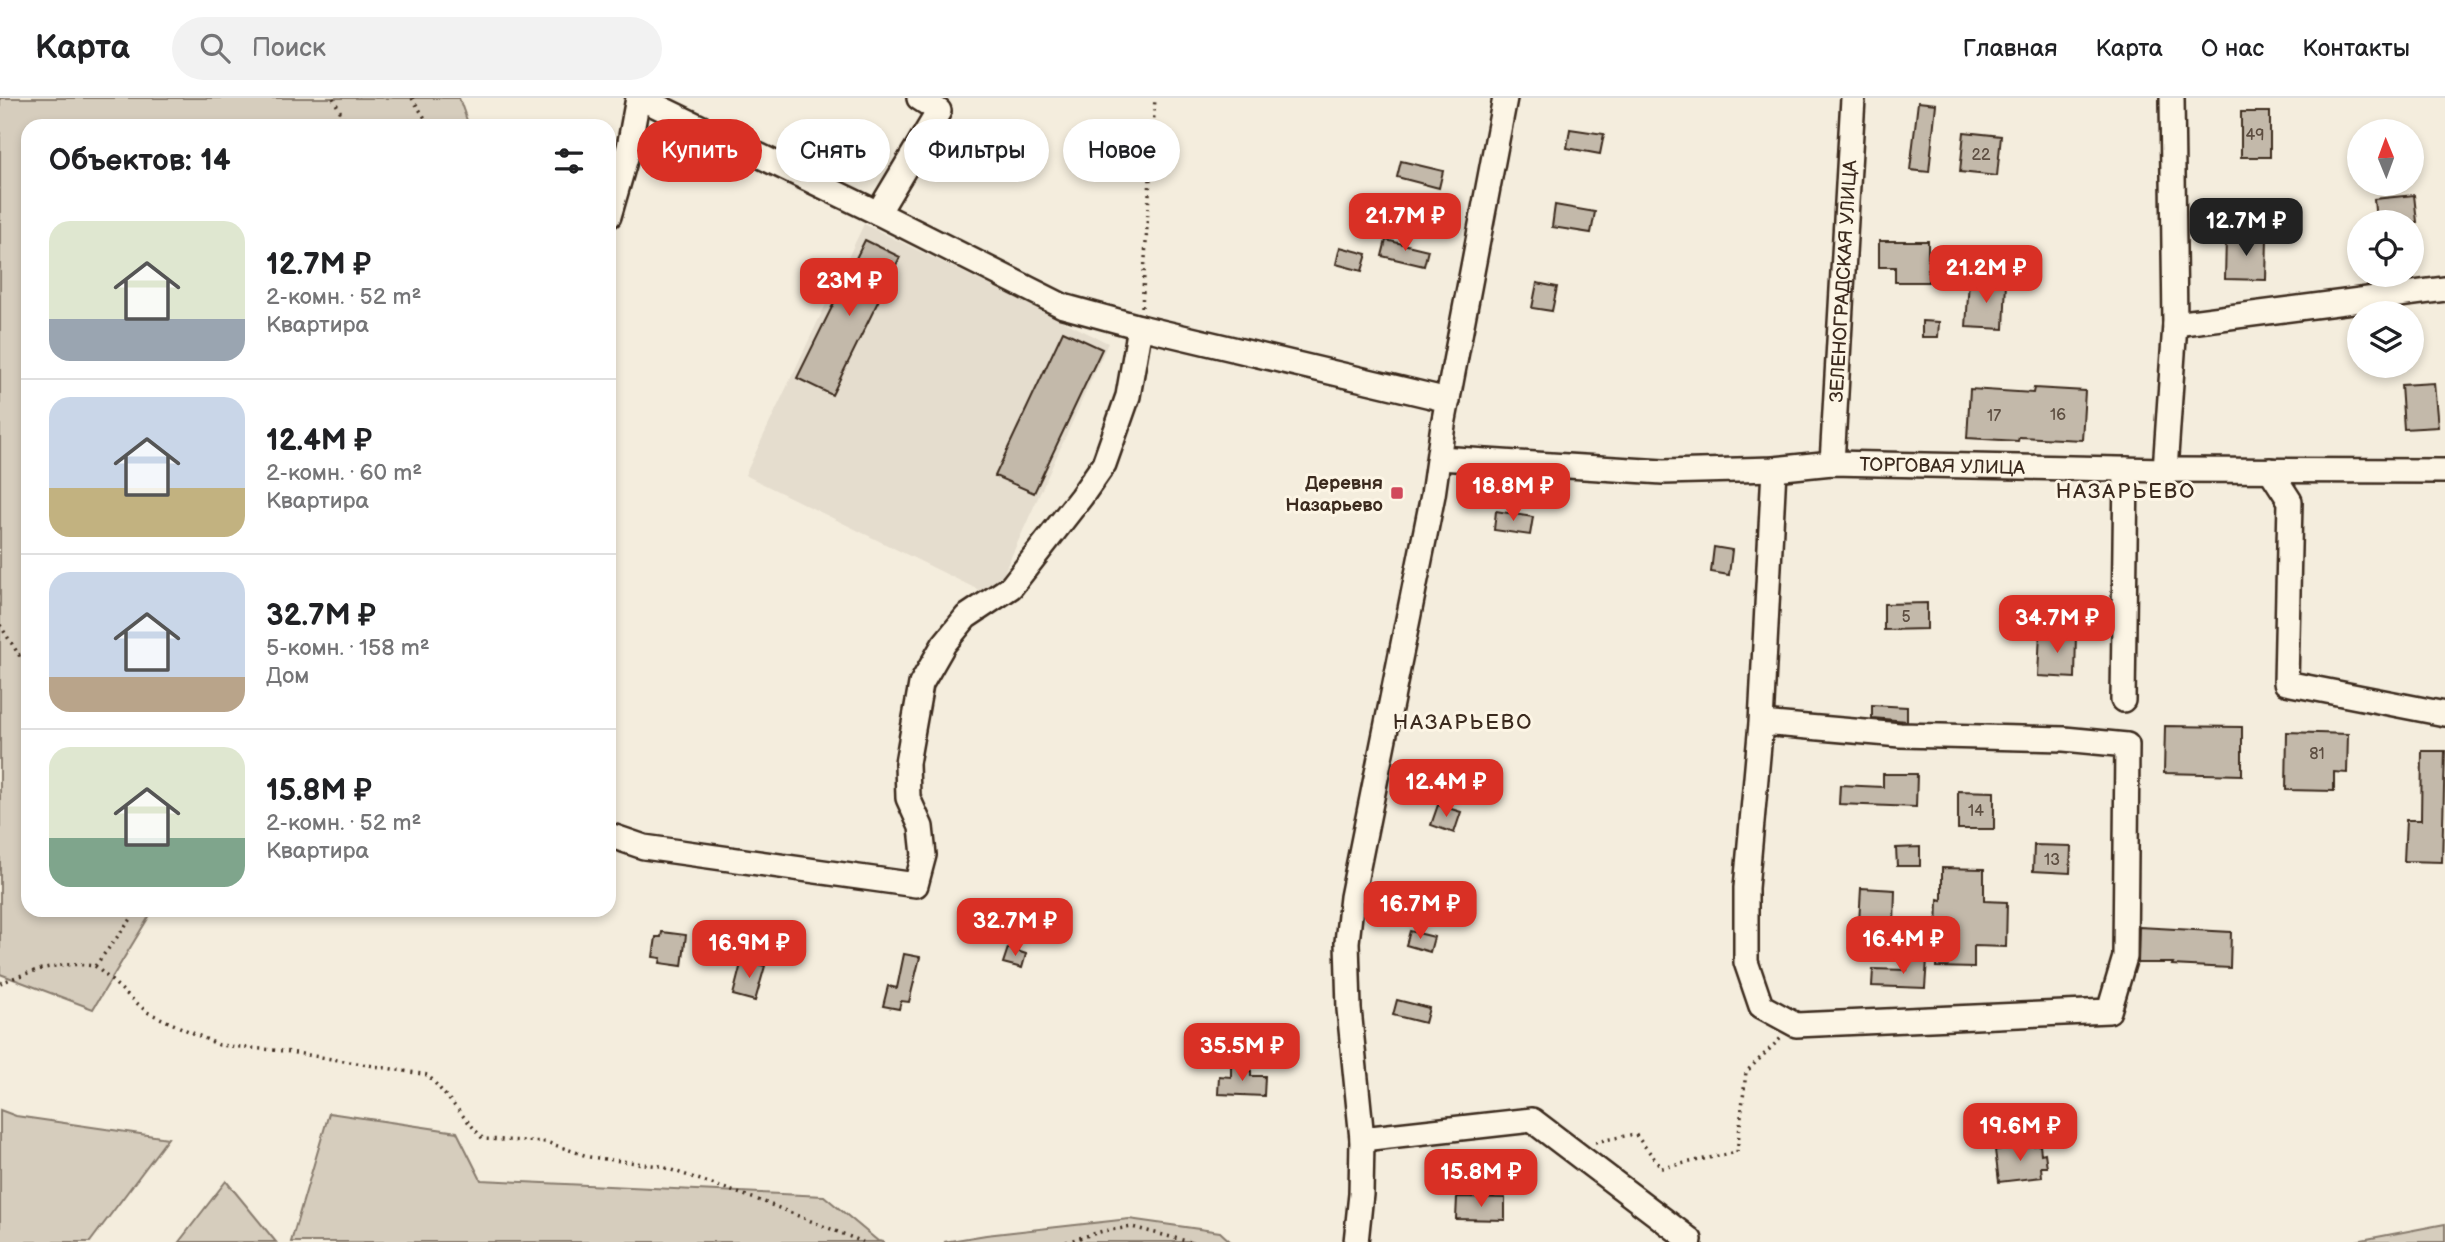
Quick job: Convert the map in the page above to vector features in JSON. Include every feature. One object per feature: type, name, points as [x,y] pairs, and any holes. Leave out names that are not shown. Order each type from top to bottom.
[{"type":"street","points":[[616,188],[639,98],[1063,306],[1140,327],[1448,400]]},
{"type":"street","points":[[878,213],[939,111],[919,98]]},
{"type":"street","points":[[1356,1242],[1361,1194],[1362,1139],[1349,1009],[1348,930],[1352,897],[1427,530],[1448,400],[1505,98]]},
{"type":"street","name":"ЗЕЛЕНОГРАДСКАЯ УЛИЦА","points":[[1832,463],[1853,98]]},
{"type":"street","points":[[2165,470],[2175,324],[2172,98]]},
{"type":"street","points":[[2175,324],[2445,289]]},
{"type":"street","points":[[616,837],[644,846],[916,885],[924,855],[921,827],[908,798],[907,763],[921,684],[944,644],[966,617],[1011,587],[1104,464],[1128,396],[1140,327]]},
{"type":"street","name":"ТОРГОВАЯ УЛИЦА","points":[[1439,458],[1663,472],[1774,469],[1832,463],[2165,470],[2445,471]]},
{"type":"street","points":[[2123,699],[2126,468]]},
{"type":"street","points":[[1761,723],[1900,735],[2064,738],[2127,745],[2125,957],[2109,1011],[1796,1025],[1761,1006],[1746,962],[1746,888],[1761,723],[1774,469]]},
{"type":"street","points":[[2270,470],[2290,501],[2286,683],[2445,714]]},
{"type":"street","points":[[1362,1139],[1532,1120],[1690,1240]]},
{"type":"path","points":[[333,98],[344,119]]},
{"type":"path","points":[[412,98],[426,119]]},
{"type":"path","points":[[1140,327],[1155,98]]},
{"type":"path","points":[[0,625],[21,654]]},
{"type":"path","points":[[96,966],[133,917]]},
{"type":"path","points":[[0,983],[36,970],[69,963],[96,966],[147,1012],[219,1045],[284,1051],[428,1075],[483,1139],[546,1142],[590,1157],[660,1166],[764,1202],[863,1242]]},
{"type":"path","points":[[1568,1148],[1636,1134],[1662,1168],[1737,1152],[1745,1072],[1796,1025]]},
{"type":"path","points":[[1066,1242],[1103,1231],[1132,1227],[1190,1242]]},
{"type":"shaded area","points":[[0,98],[459,98],[466,119],[21,119],[21,917],[149,917],[93,1009],[0,974]]},
{"type":"shaded area","points":[[864,224],[1108,343],[993,597],[745,475]]},
{"type":"shaded area","points":[[0,1110],[16,1116],[168,1138],[90,1242],[0,1242]]},
{"type":"shaded area","points":[[329,1113],[457,1132],[481,1180],[824,1196],[878,1241],[884,1242],[291,1242]]},
{"type":"shaded area","points":[[226,1181],[276,1242],[179,1242]]},
{"type":"shaded area","points":[[1129,1219],[1220,1232],[1231,1242],[944,1242],[986,1235]]},
{"type":"shaded area","points":[[2445,1224],[2445,1242],[2351,1242]]},
{"type":"building","points":[[1918,102],[1936,104],[1929,172],[1910,170]]},
{"type":"building","points":[[2241,112],[2270,112],[2270,157],[2241,157]]},
{"type":"building","points":[[1570,129],[1604,134],[1600,154],[1567,148]]},
{"type":"building","points":[[1964,132],[2001,136],[1997,176],[1960,172]]},
{"type":"building","points":[[1401,161],[1443,171],[1439,188],[1397,177]]},
{"type":"building","points":[[2414,196],[2416,210],[2375,210],[2374,199]]},
{"type":"building","points":[[1555,205],[1595,212],[1591,233],[1552,227]]},
{"type":"building","points":[[2226,237],[2267,237],[2266,280],[2225,279]]},
{"type":"building","points":[[865,240],[900,257],[832,395],[797,378]]},
{"type":"building","points":[[1386,240],[1428,250],[1424,266],[1382,256]]},
{"type":"building","points":[[1879,241],[1928,241],[1928,282],[1895,282],[1895,267],[1879,267]]},
{"type":"building","points":[[1340,247],[1367,254],[1362,271],[1336,264]]},
{"type":"building","points":[[1969,280],[2006,282],[2004,329],[1966,327]]},
{"type":"building","points":[[1537,283],[1557,287],[1552,311],[1532,308]]},
{"type":"building","points":[[1922,321],[1939,322],[1938,337],[1922,337]]},
{"type":"building","points":[[1063,331],[1102,349],[1034,493],[995,476]]},
{"type":"building","points":[[2434,383],[2438,427],[2404,429],[2401,385]]},
{"type":"building","points":[[2034,388],[2085,391],[2082,440],[2019,437],[2018,441],[1967,438],[1970,389],[2033,393]]},
{"type":"building","points":[[1496,511],[1533,517],[1530,535],[1494,530]]},
{"type":"building","points":[[1714,547],[1732,550],[1729,575],[1711,572]]},
{"type":"building","points":[[1927,603],[1927,629],[1884,630],[1884,604]]},
{"type":"building","points":[[2040,631],[2076,633],[2075,678],[2038,676]]},
{"type":"building","points":[[1872,705],[1907,707],[1907,721],[1872,718]]},
{"type":"building","points":[[2165,726],[2242,727],[2242,775],[2164,773]]},
{"type":"building","points":[[2287,732],[2348,734],[2347,773],[2334,772],[2334,791],[2286,790]]},
{"type":"building","points":[[2422,751],[2445,751],[2442,862],[2404,861],[2406,820],[2421,820]]},
{"type":"building","points":[[1883,774],[1917,774],[1916,807],[1839,804],[1840,785],[1883,787]]},
{"type":"building","points":[[1958,791],[1994,792],[1994,829],[1958,829]]},
{"type":"building","points":[[1438,805],[1461,812],[1454,833],[1431,825]]},
{"type":"building","points":[[2034,845],[2071,846],[2070,873],[2033,871]]},
{"type":"building","points":[[1920,847],[1920,866],[1897,866],[1896,848]]},
{"type":"building","points":[[1942,868],[1984,869],[1984,901],[2007,902],[2006,947],[1974,946],[1974,968],[1936,967],[1938,899],[1942,900]]},
{"type":"building","points":[[1861,888],[1895,890],[1894,924],[1859,923]]},
{"type":"building","points":[[2139,927],[2231,932],[2230,968],[2138,963]]},
{"type":"building","points":[[1410,931],[1434,937],[1430,952],[1406,945]]},
{"type":"building","points":[[662,932],[686,935],[682,966],[660,963],[661,958],[653,957],[656,937],[661,937]]},
{"type":"building","points":[[1008,948],[1026,954],[1022,968],[1003,963]]},
{"type":"building","points":[[904,954],[920,957],[909,1002],[901,1001],[899,1009],[883,1006],[888,986],[897,988]]},
{"type":"building","points":[[1907,958],[1927,959],[1925,988],[1872,986],[1873,969],[1907,970]]},
{"type":"building","points":[[742,960],[765,966],[755,1001],[733,995]]},
{"type":"building","points":[[1397,1000],[1429,1008],[1425,1023],[1393,1015]]},
{"type":"building","points":[[1231,1065],[1251,1067],[1251,1076],[1265,1076],[1264,1096],[1218,1094],[1219,1076],[1231,1077]]},
{"type":"building","points":[[2040,1145],[2041,1154],[2045,1153],[2047,1167],[2041,1167],[2042,1177],[1999,1182],[1995,1150]]},
{"type":"building","points":[[1457,1197],[1505,1198],[1505,1220],[1456,1219]]},
{"type":"place","name":"Деревня Назарьево","points":[[1397,493]]},
{"type":"district","name":"НАЗАРЬЕВО","points":[[2126,491]]},
{"type":"district","name":"НАЗАРЬЕВО","points":[[1463,722]]}]
